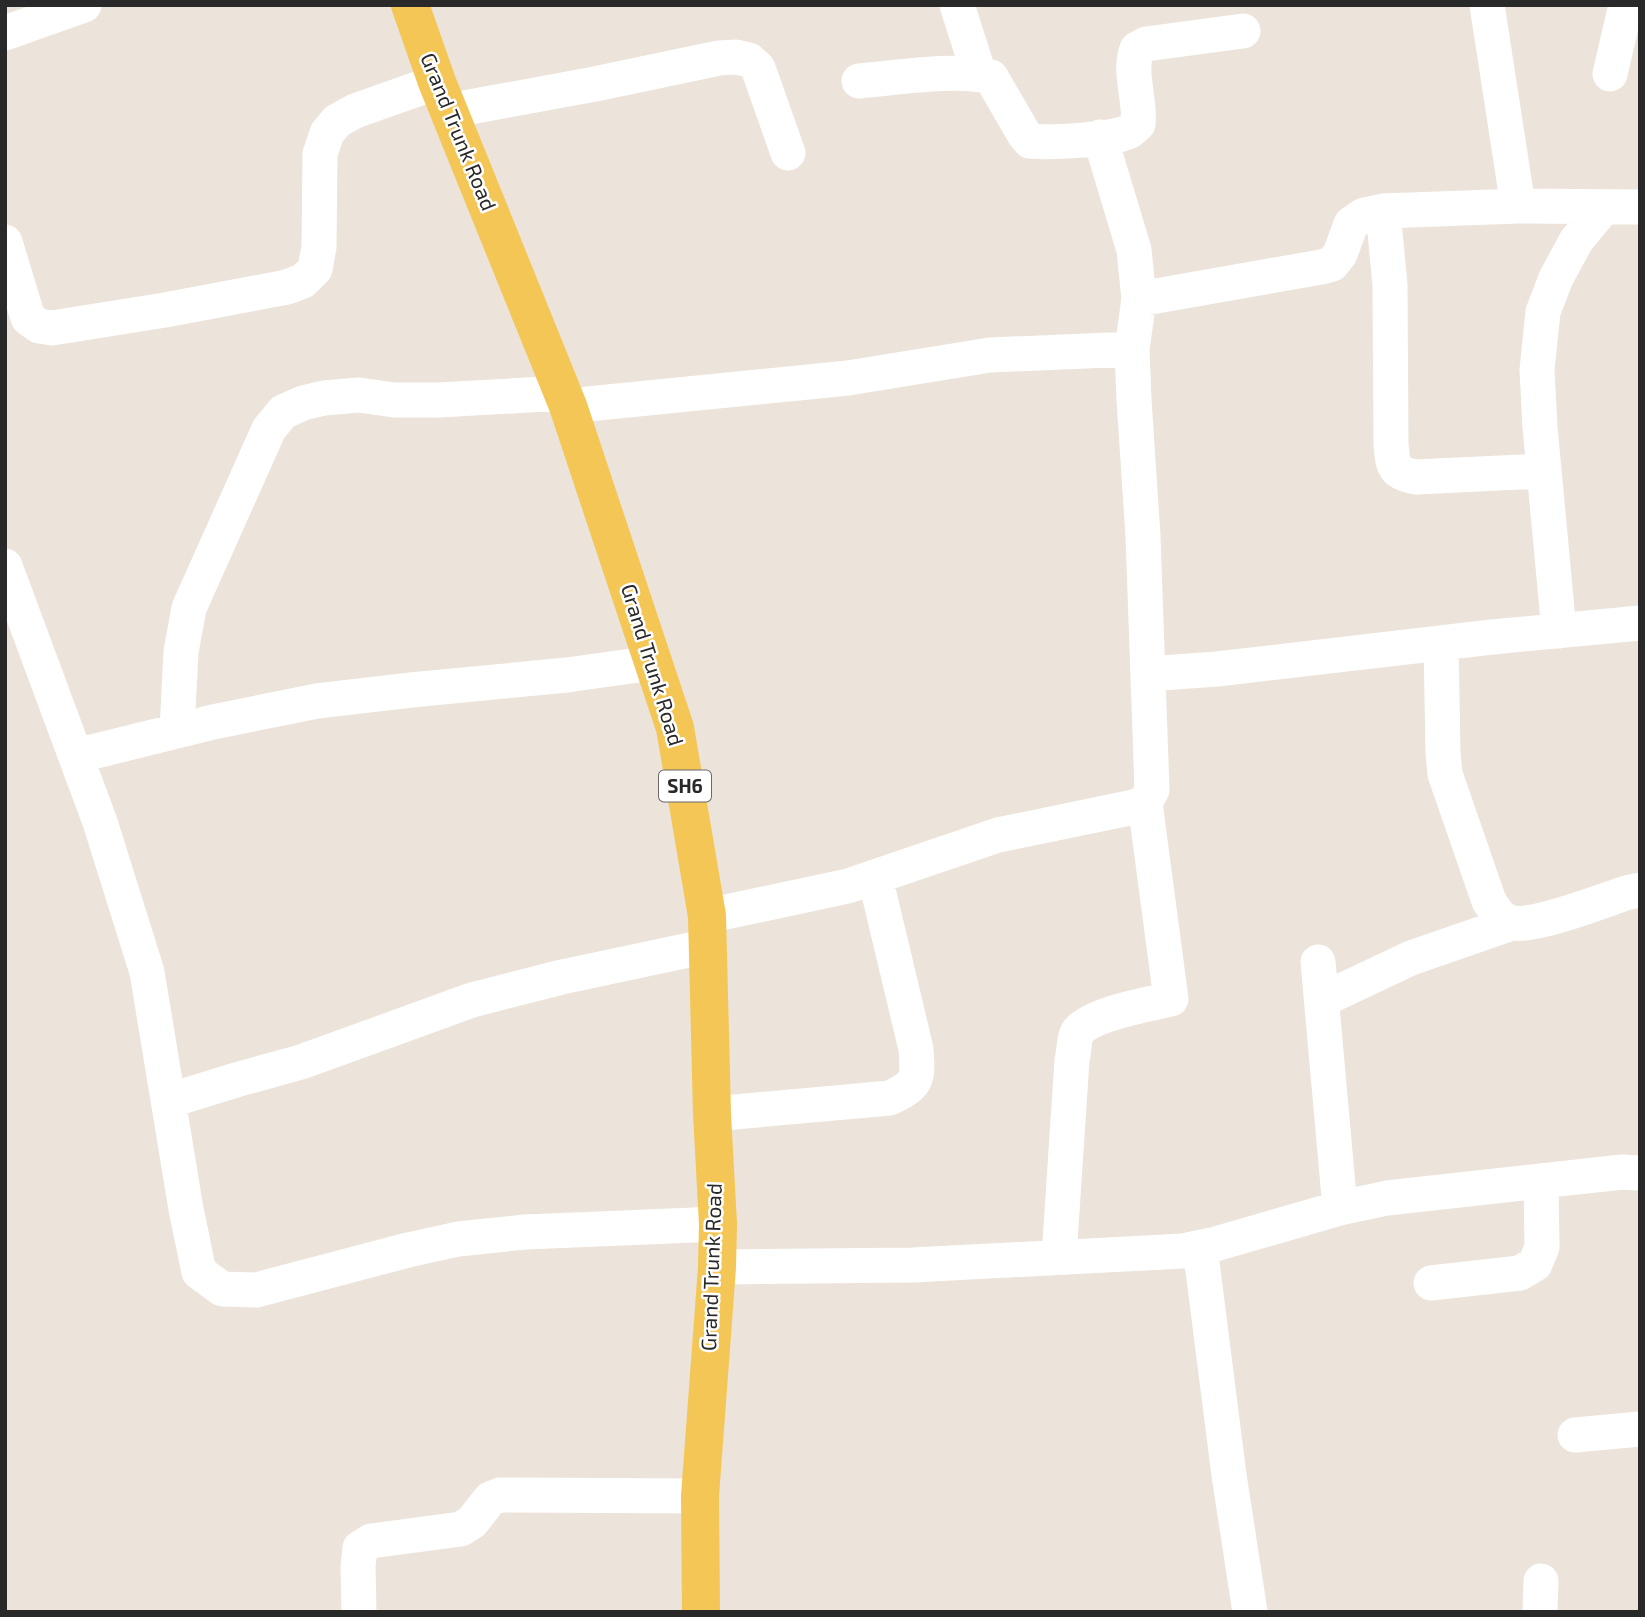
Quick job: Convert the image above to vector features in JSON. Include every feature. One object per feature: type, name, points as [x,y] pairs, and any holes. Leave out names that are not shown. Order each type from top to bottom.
[{"type":"main road","name":"Grand Trunk Road","points":[[410,5],[443,97],[565,399],[675,728],[707,931],[718,1224],[699,1496],[701,1612]]},
{"type":"street","points":[[5,33],[84,5]]},
{"type":"street","points":[[957,5],[979,74]]},
{"type":"street","points":[[1487,5],[1518,206]]},
{"type":"street","points":[[1610,74],[1626,5]]},
{"type":"street","points":[[859,81],[953,74],[991,77],[1030,141],[1063,142],[1130,131],[1138,124],[1133,60],[1137,48],[1146,44],[1243,32]]},
{"type":"street","points":[[5,242],[28,318],[39,326],[52,328],[287,287],[303,281],[315,269],[320,154],[327,133],[337,121],[355,111],[443,97],[596,85],[719,58],[736,57],[749,60],[758,68],[788,153]]},
{"type":"street","points":[[1059,1257],[1072,1060],[1077,1033],[1107,1014],[1171,999],[1145,803],[1152,790],[1143,536],[1132,349],[1139,299],[1134,250],[1100,137]]},
{"type":"street","points":[[1139,299],[1321,268],[1332,264],[1340,254],[1351,224],[1364,215],[1383,211],[1518,206],[1640,208]]},
{"type":"street","points":[[1559,631],[1544,471],[1538,370],[1543,312],[1556,278],[1576,241],[1603,208]]},
{"type":"street","points":[[1383,211],[1390,285],[1393,465],[1402,475],[1416,477],[1544,471]]},
{"type":"street","points":[[177,731],[181,652],[189,608],[269,429],[283,412],[303,403],[359,395],[394,400],[565,399],[848,378],[990,355],[1132,349]]},
{"type":"street","points":[[5,566],[100,822],[147,972],[199,1272],[222,1289],[256,1290],[458,1239],[525,1232],[718,1224]]},
{"type":"street","points":[[1148,674],[1217,669],[1640,623]]},
{"type":"street","points":[[1441,643],[1445,774],[1489,901],[1498,916],[1512,923]]},
{"type":"street","points":[[76,756],[317,701],[567,675],[653,663]]},
{"type":"street","points":[[168,1101],[301,1062],[472,1000],[562,977],[998,835],[1145,803]]},
{"type":"street","points":[[712,1114],[890,1098],[909,1089],[917,1074],[916,1049],[875,877]]},
{"type":"street","points":[[1322,1000],[1411,958],[1512,923],[1533,923],[1640,890]]},
{"type":"street","points":[[1318,962],[1340,1208]]},
{"type":"street","points":[[717,1267],[913,1265],[1183,1251],[1340,1208],[1387,1198],[1622,1172],[1640,1173]]},
{"type":"street","points":[[1431,1283],[1520,1273],[1535,1264],[1542,1247],[1541,1181]]},
{"type":"street","points":[[1200,1247],[1229,1475],[1251,1612]]},
{"type":"street","points":[[1575,1435],[1640,1429]]},
{"type":"street","points":[[359,1612],[360,1548],[371,1541],[461,1529],[472,1522],[490,1499],[500,1495],[699,1496]]}]
